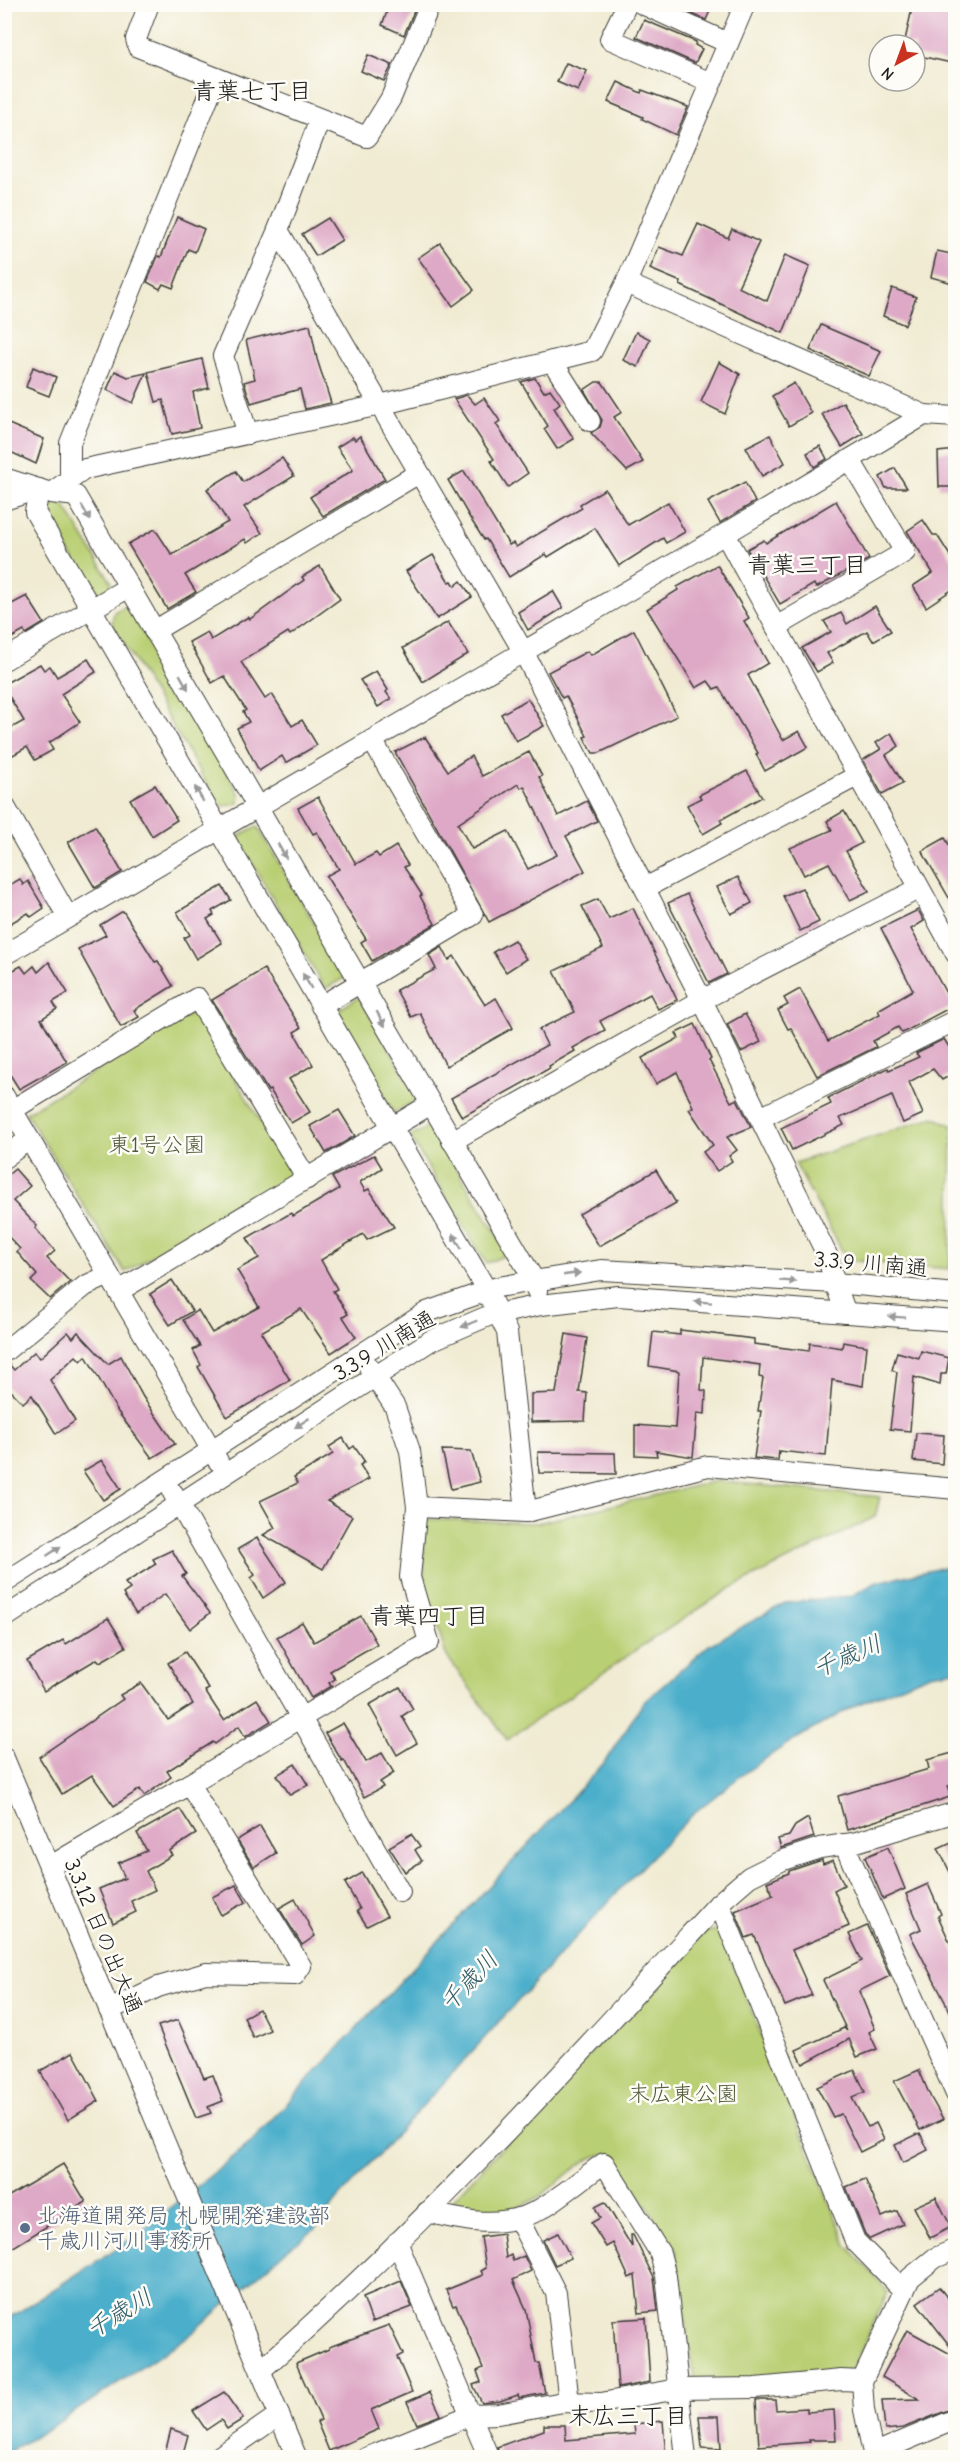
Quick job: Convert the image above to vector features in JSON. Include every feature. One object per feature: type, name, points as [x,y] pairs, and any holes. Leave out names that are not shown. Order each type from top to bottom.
[{"type":"street","points":[[149,4],[136,39],[138,47],[367,137],[391,98],[430,4]]},
{"type":"street","points":[[627,4],[610,39],[711,83]]},
{"type":"street","points":[[642,4],[728,43]]},
{"type":"street","points":[[4,500],[45,491],[70,480],[85,469],[380,405],[592,351],[626,282],[745,4]]},
{"type":"street","points":[[70,480],[70,443],[216,78]]},
{"type":"street","points":[[248,434],[223,356],[278,230],[320,118]]},
{"type":"street","points":[[278,230],[523,651],[702,1000],[828,1255],[846,1313]]},
{"type":"street","points":[[626,282],[924,415],[956,417]]},
{"type":"street","points":[[552,361],[590,421]]},
{"type":"street","points":[[4,955],[725,534],[924,415]]},
{"type":"street","points":[[776,627],[905,552],[850,460]]},
{"type":"street","points":[[154,631],[419,473]]},
{"type":"street","points":[[4,478],[45,491],[76,496],[534,1280],[541,1305]]},
{"type":"street","points":[[45,491],[35,512],[487,1291],[507,1332],[526,1512]]},
{"type":"street","points":[[725,534],[918,889],[956,954]]},
{"type":"street","points":[[4,660],[129,587]]},
{"type":"street","points":[[321,1006],[473,915],[372,740]]},
{"type":"street","points":[[645,888],[857,776]]},
{"type":"street","points":[[4,805],[68,917]]},
{"type":"street","points":[[452,1142],[702,1000],[918,889]]},
{"type":"street","points":[[225,1474],[8,1103],[197,998],[307,1179]]},
{"type":"street","points":[[760,1118],[956,1020]]},
{"type":"street","points":[[4,1352],[85,1286],[114,1283],[307,1179],[431,1104]]},
{"type":"street","points":[[4,1158],[29,1139]]},
{"type":"street","name":"3.3.9 川南通","points":[[4,1583],[428,1312],[487,1291],[534,1280],[601,1270],[835,1283],[956,1294]]},
{"type":"street","name":"3.3.9 川南通","points":[[4,1618],[430,1341],[497,1314],[541,1305],[618,1296],[956,1321]]},
{"type":"street","points":[[49,1867],[429,1642],[410,1577],[417,1507],[410,1451],[395,1407],[362,1354]]},
{"type":"street","points":[[417,1507],[526,1512],[708,1466],[956,1489]]},
{"type":"street","points":[[164,1481],[180,1503],[400,1892]]},
{"type":"street","name":"3.3.12 日の出大通","points":[[4,1758],[261,2370]]},
{"type":"street","points":[[108,2010],[158,1986],[206,1973],[295,1975],[301,1966],[189,1784]]},
{"type":"street","points":[[297,2457],[261,2370],[427,2212],[551,2084],[719,1903],[748,1878],[783,1860],[956,1812]]},
{"type":"street","points":[[844,1844],[956,2094]]},
{"type":"street","points":[[719,1903],[855,2241],[904,2291]]},
{"type":"street","points":[[427,2212],[466,2222],[498,2222],[529,2215],[604,2163],[660,2253],[666,2276],[686,2457]]},
{"type":"street","points":[[518,2218],[556,2293],[569,2402]]},
{"type":"street","points":[[397,2242],[489,2457]]},
{"type":"street","points":[[956,2249],[935,2258],[910,2278],[862,2381],[864,2410],[873,2456],[956,2419]]},
{"type":"street","points":[[366,2457],[471,2415],[498,2414],[569,2402],[601,2403],[678,2389],[755,2388],[841,2380],[862,2381]]},
{"type":"street","points":[[217,2457],[279,2415]]},
{"type":"green space","points":[[56,502],[64,505],[111,582],[107,590],[93,591],[49,518],[47,508]]},
{"type":"green space","points":[[123,607],[129,609],[239,793],[240,798],[237,804],[224,806],[218,803],[112,623],[114,612]]},
{"type":"green space","points":[[257,826],[346,977],[325,989],[237,837]]},
{"type":"green space","points":[[359,997],[419,1099],[394,1113],[335,1012]]},
{"type":"green space","name":"東1号公園","points":[[195,1011],[292,1175],[125,1272],[26,1113]]},
{"type":"green space","points":[[933,1117],[952,1125],[950,1269],[847,1260],[795,1163]]},
{"type":"green space","points":[[430,1126],[509,1254],[486,1263],[410,1137]]},
{"type":"green space","points":[[716,1481],[880,1497],[875,1517],[731,1588],[643,1645],[507,1740],[446,1655],[425,1586],[423,1519],[537,1523]]},
{"type":"green space","name":"末広東公園","points":[[719,1931],[847,2245],[888,2292],[852,2369],[824,2377],[695,2386],[675,2248],[611,2154],[591,2158],[537,2198],[516,2208],[481,2213],[447,2206],[704,1932]]},
{"type":"water","name":"千歳川","points":[[955,1565],[955,1670],[930,1674],[854,1706],[787,1744],[742,1775],[695,1812],[620,1889],[337,2200],[314,2230],[286,2251],[189,2336],[53,2426],[5,2454],[5,2321],[140,2233],[249,2144],[604,1763],[643,1703],[709,1645],[785,1603],[851,1596],[877,1582]]},
{"type":"building","points":[[390,4],[417,4],[404,35],[382,25]]},
{"type":"building","points":[[686,4],[713,4],[706,20],[683,10]]},
{"type":"building","points":[[913,4],[956,4],[956,64],[927,58],[927,33],[907,33]]},
{"type":"building","points":[[644,20],[696,42],[695,45],[702,49],[695,63],[636,37]]},
{"type":"building","points":[[368,55],[392,65],[384,81],[361,71]]},
{"type":"building","points":[[566,63],[587,71],[578,91],[557,82]]},
{"type":"building","points":[[618,82],[641,93],[642,90],[688,107],[676,135],[608,102]]},
{"type":"building","points":[[177,217],[204,229],[195,252],[188,249],[173,288],[163,284],[160,289],[147,282],[158,256],[161,257]]},
{"type":"building","points":[[328,218],[342,240],[316,256],[302,234]]},
{"type":"building","points":[[698,224],[728,238],[732,229],[759,242],[738,287],[767,301],[785,255],[810,266],[783,333],[650,269],[659,247],[683,256]]},
{"type":"building","points":[[440,243],[474,290],[453,306],[418,258]]},
{"type":"building","points":[[937,251],[956,255],[956,284],[931,277]]},
{"type":"building","points":[[892,288],[916,297],[905,325],[883,316]]},
{"type":"building","points":[[310,325],[317,359],[331,403],[305,409],[300,389],[251,403],[244,382],[255,379],[246,340]]},
{"type":"building","points":[[821,325],[881,351],[869,376],[810,350]]},
{"type":"building","points":[[636,332],[650,339],[638,367],[623,360]]},
{"type":"building","points":[[202,359],[209,388],[193,392],[200,428],[172,434],[163,400],[156,402],[148,372]]},
{"type":"building","points":[[719,362],[740,374],[725,414],[701,402]]},
{"type":"building","points":[[33,367],[56,377],[49,396],[26,387]]},
{"type":"building","points":[[115,371],[128,377],[146,373],[133,403],[107,390]]},
{"type":"building","points":[[535,378],[544,392],[550,389],[560,403],[554,408],[574,439],[557,449],[544,429],[548,426],[521,382]]},
{"type":"building","points":[[596,382],[602,382],[622,412],[614,417],[643,462],[627,471],[591,433],[600,427],[602,420],[584,390]]},
{"type":"building","points":[[794,383],[811,413],[789,426],[772,396]]},
{"type":"building","points":[[467,395],[475,404],[484,398],[500,421],[496,424],[528,473],[508,487],[491,461],[494,459],[454,399]]},
{"type":"building","points":[[843,402],[863,434],[842,447],[822,414]]},
{"type":"building","points":[[4,422],[44,439],[36,464],[4,449]]},
{"type":"building","points":[[770,435],[785,463],[762,476],[746,447]]},
{"type":"building","points":[[360,436],[385,479],[323,516],[310,497],[353,470],[337,447],[353,437],[355,440]]},
{"type":"building","points":[[820,446],[827,459],[814,467],[807,453]]},
{"type":"building","points":[[956,450],[956,487],[939,487],[938,452]]},
{"type":"building","points":[[282,458],[294,476],[244,507],[262,533],[247,543],[245,539],[185,575],[196,592],[167,609],[128,544],[155,529],[172,555],[228,522],[207,489],[236,471],[243,482]]},
{"type":"building","points":[[895,468],[907,488],[886,488],[880,477]]},
{"type":"building","points":[[464,471],[509,545],[513,543],[516,547],[582,508],[580,504],[605,489],[628,525],[668,502],[685,532],[666,543],[663,538],[619,566],[595,528],[548,557],[546,554],[509,577],[448,480]]},
{"type":"building","points":[[745,482],[755,502],[720,523],[708,502]]},
{"type":"building","points":[[836,501],[869,559],[816,588],[814,584],[780,604],[747,549],[764,540],[766,543]]},
{"type":"building","points":[[923,520],[933,535],[937,535],[956,565],[956,587],[926,607],[913,586],[933,573],[907,531]]},
{"type":"building","points":[[433,555],[449,582],[452,581],[455,586],[461,581],[472,597],[437,619],[406,571]]},
{"type":"building","points":[[717,565],[749,618],[744,621],[768,663],[748,675],[783,740],[799,731],[808,747],[765,771],[756,754],[758,753],[719,687],[714,689],[708,681],[696,688],[647,609],[678,590],[677,587]]},
{"type":"building","points":[[320,566],[340,599],[290,635],[288,632],[241,662],[265,699],[272,694],[292,726],[302,720],[317,745],[286,763],[282,756],[259,771],[237,728],[249,722],[243,712],[246,710],[224,676],[212,683],[189,642],[207,632],[211,640],[248,617],[250,619],[304,580],[302,577]]},
{"type":"building","points":[[553,591],[563,608],[528,630],[518,612]]},
{"type":"building","points":[[27,596],[44,623],[26,634],[24,631],[4,642],[4,608]]},
{"type":"building","points":[[875,606],[891,631],[873,641],[867,631],[827,653],[833,663],[817,672],[802,648],[831,632],[824,621],[841,613],[847,624]]},
{"type":"building","points":[[448,622],[468,654],[423,682],[403,648]]},
{"type":"building","points":[[634,630],[677,716],[599,753],[593,753],[584,737],[587,736],[566,696],[562,698],[548,672],[588,651],[591,655]]},
{"type":"building","points":[[88,659],[96,672],[61,694],[80,722],[49,743],[53,750],[35,760],[27,747],[4,760],[4,732],[24,721],[4,688],[4,684],[40,664],[44,670],[50,666],[57,677]]},
{"type":"building","points":[[376,671],[391,699],[378,707],[360,680]]},
{"type":"building","points":[[528,699],[544,726],[516,741],[501,714]]},
{"type":"building","points":[[891,733],[899,746],[886,755],[903,783],[882,794],[863,760],[881,749],[876,743]]},
{"type":"building","points":[[425,737],[448,771],[471,756],[482,776],[529,752],[542,776],[539,777],[558,816],[587,801],[597,821],[566,836],[585,871],[489,922],[395,752]],"holes":[[[518,784],[521,788],[524,786],[557,855],[528,869],[508,831],[472,849],[458,824]]]},
{"type":"building","points":[[747,771],[762,797],[720,820],[722,823],[703,834],[687,805],[701,798],[699,795]]},
{"type":"building","points":[[155,785],[177,820],[152,836],[130,799]]},
{"type":"building","points":[[318,797],[356,864],[376,853],[379,857],[396,846],[408,865],[404,867],[422,895],[420,896],[435,924],[372,961],[361,942],[366,939],[326,876],[339,869],[317,832],[313,834],[298,808]]},
{"type":"building","points":[[844,811],[862,843],[846,851],[869,891],[850,900],[829,863],[804,875],[790,848],[832,830],[827,821]]},
{"type":"building","points":[[95,826],[122,872],[95,888],[68,842]]},
{"type":"building","points":[[945,838],[956,856],[956,910],[922,851]]},
{"type":"building","points":[[738,877],[752,903],[731,914],[717,887]]},
{"type":"building","points":[[20,879],[23,885],[28,881],[44,908],[31,917],[28,913],[4,927],[4,888]]},
{"type":"building","points":[[222,886],[231,900],[212,911],[214,915],[207,919],[222,943],[196,959],[184,938],[190,935],[177,912]]},
{"type":"building","points":[[802,888],[819,922],[800,931],[783,896]]},
{"type":"building","points":[[687,894],[727,974],[709,983],[668,903]]},
{"type":"building","points":[[598,899],[609,919],[633,908],[677,1000],[658,1009],[650,994],[600,1021],[605,1030],[573,1048],[575,1051],[549,1066],[550,1068],[462,1117],[451,1098],[547,1045],[539,1029],[575,1012],[554,971],[603,948],[582,906]]},
{"type":"building","points":[[918,910],[924,921],[911,929],[953,1006],[902,1033],[898,1027],[873,1041],[876,1047],[817,1076],[791,1028],[788,1029],[778,1010],[788,1005],[784,998],[800,989],[828,1041],[880,1014],[878,1010],[913,990],[881,928]]},
{"type":"building","points":[[123,911],[173,986],[134,1010],[139,1017],[121,1027],[78,949],[106,935],[100,925]]},
{"type":"building","points":[[514,940],[526,959],[506,972],[493,952]]},
{"type":"building","points":[[442,947],[449,960],[454,956],[485,1005],[496,998],[513,1028],[446,1066],[420,1013],[411,1017],[396,990],[436,969],[429,955]]},
{"type":"building","points":[[49,962],[68,993],[53,1002],[57,1009],[41,1019],[67,1062],[19,1089],[4,1065],[4,975],[21,966],[26,973],[34,966],[38,972]]},
{"type":"building","points":[[264,969],[301,1028],[294,1032],[313,1065],[289,1079],[310,1112],[291,1123],[270,1090],[268,1091],[212,1000]]},
{"type":"building","points":[[745,1014],[761,1042],[741,1052],[727,1024]]},
{"type":"building","points":[[695,1024],[711,1059],[709,1060],[731,1102],[737,1099],[751,1127],[727,1137],[737,1150],[729,1156],[732,1161],[717,1171],[703,1152],[713,1145],[689,1109],[693,1107],[677,1072],[656,1084],[642,1058],[679,1038],[676,1033]]},
{"type":"building","points":[[944,1039],[956,1058],[956,1072],[942,1080],[933,1069],[909,1082],[923,1114],[903,1123],[892,1096],[840,1118],[844,1125],[792,1150],[781,1128],[831,1104],[828,1098],[888,1068],[889,1070],[919,1057],[916,1053]]},
{"type":"building","points":[[339,1110],[355,1136],[326,1153],[310,1126]]},
{"type":"building","points":[[374,1155],[382,1168],[360,1182],[365,1191],[369,1189],[394,1227],[367,1240],[363,1234],[321,1260],[337,1289],[333,1291],[348,1314],[343,1317],[356,1337],[331,1353],[301,1309],[261,1332],[290,1380],[227,1417],[198,1367],[201,1365],[193,1350],[200,1346],[183,1320],[198,1310],[212,1333],[259,1307],[237,1270],[259,1258],[247,1238],[291,1213],[293,1216],[339,1189],[332,1177]]},
{"type":"building","points":[[15,1169],[30,1186],[13,1201],[37,1226],[35,1228],[55,1251],[47,1258],[70,1282],[50,1299],[31,1281],[37,1275],[17,1252],[20,1249],[4,1232],[4,1178]]},
{"type":"building","points":[[656,1170],[676,1203],[599,1246],[579,1214]]},
{"type":"building","points":[[172,1280],[192,1311],[170,1325],[150,1294]]},
{"type":"building","points":[[680,1330],[754,1339],[754,1344],[809,1351],[810,1343],[842,1348],[843,1342],[867,1346],[863,1386],[832,1380],[826,1456],[779,1451],[778,1460],[754,1458],[761,1411],[758,1411],[763,1378],[759,1377],[760,1365],[703,1357],[701,1390],[706,1391],[705,1414],[697,1413],[693,1457],[656,1451],[657,1456],[635,1455],[635,1425],[675,1428],[679,1371],[649,1366],[653,1332],[680,1335]]},
{"type":"building","points":[[68,1332],[73,1338],[78,1332],[108,1364],[121,1356],[143,1397],[175,1444],[152,1458],[118,1412],[86,1356],[81,1361],[76,1356],[50,1380],[75,1421],[56,1434],[32,1395],[23,1403],[4,1384],[4,1364],[8,1363],[14,1370],[34,1352],[40,1358]]},
{"type":"building","points":[[566,1334],[587,1338],[579,1392],[587,1393],[585,1421],[531,1422],[531,1394],[556,1393]]},
{"type":"building","points":[[921,1351],[949,1358],[946,1374],[941,1374],[940,1385],[914,1377],[910,1431],[890,1429],[897,1372],[892,1370],[897,1352],[919,1358]]},
{"type":"building","points":[[916,1433],[944,1435],[942,1464],[913,1461]]},
{"type":"building","points":[[343,1438],[350,1449],[354,1446],[365,1462],[360,1465],[369,1479],[327,1501],[352,1516],[323,1569],[263,1535],[275,1528],[260,1501],[298,1483],[294,1477],[333,1454],[329,1447]]},
{"type":"building","points":[[442,1450],[471,1451],[480,1482],[451,1489]]},
{"type":"building","points":[[538,1452],[615,1453],[616,1474],[539,1473]]},
{"type":"building","points":[[102,1460],[121,1489],[103,1500],[83,1471]]},
{"type":"building","points":[[257,1538],[286,1582],[263,1598],[251,1578],[255,1575],[238,1549]]},
{"type":"building","points":[[172,1550],[186,1574],[182,1576],[210,1613],[190,1629],[165,1594],[136,1614],[123,1594],[130,1589],[125,1583],[156,1564],[153,1559]]},
{"type":"building","points":[[361,1616],[377,1644],[330,1671],[335,1679],[329,1683],[331,1686],[311,1698],[277,1637],[302,1622],[314,1642]]},
{"type":"building","points":[[108,1618],[126,1647],[100,1662],[97,1659],[44,1691],[27,1661],[63,1640],[66,1644]]},
{"type":"building","points":[[185,1652],[209,1689],[205,1691],[224,1720],[257,1699],[271,1721],[245,1737],[239,1726],[215,1744],[213,1742],[167,1771],[171,1777],[144,1796],[140,1789],[114,1806],[92,1775],[62,1794],[39,1757],[123,1699],[120,1695],[141,1683],[168,1720],[193,1704],[168,1663]]},
{"type":"building","points":[[400,1687],[413,1709],[402,1716],[417,1743],[397,1755],[369,1705]]},
{"type":"building","points":[[343,1723],[366,1762],[382,1753],[394,1773],[380,1782],[383,1787],[364,1797],[344,1760],[342,1761],[325,1733]]},
{"type":"building","points":[[956,1752],[956,1784],[948,1786],[950,1797],[847,1830],[838,1796],[929,1769],[927,1760]]},
{"type":"building","points":[[295,1764],[308,1785],[290,1795],[277,1775]]},
{"type":"building","points":[[180,1809],[196,1834],[169,1851],[172,1855],[146,1871],[155,1890],[131,1901],[136,1912],[113,1923],[99,1889],[125,1878],[118,1863],[147,1851],[137,1833]]},
{"type":"building","points":[[808,1818],[814,1837],[781,1848],[778,1839],[789,1836],[795,1826]]},
{"type":"building","points":[[260,1826],[276,1853],[254,1867],[237,1840]]},
{"type":"building","points":[[411,1834],[420,1846],[415,1850],[422,1861],[405,1872],[389,1847]]},
{"type":"building","points":[[956,1840],[956,1884],[938,1848]]},
{"type":"building","points":[[888,1847],[905,1889],[883,1899],[865,1857]]},
{"type":"building","points":[[822,1860],[823,1864],[833,1860],[844,1885],[834,1890],[849,1926],[792,1950],[812,1995],[785,2006],[754,1935],[746,1938],[735,1911],[773,1895],[767,1882],[789,1871]]},
{"type":"building","points":[[362,1873],[387,1916],[367,1926],[357,1911],[360,1909],[345,1883]]},
{"type":"building","points":[[928,1884],[941,1914],[938,1916],[956,1956],[956,2023],[910,1934],[921,1929],[906,1894]]},
{"type":"building","points":[[236,1885],[246,1902],[221,1915],[212,1897]]},
{"type":"building","points":[[295,1899],[315,1936],[302,1945],[279,1908]]},
{"type":"building","points":[[867,1926],[890,1976],[859,1991],[875,2029],[869,2032],[877,2049],[857,2057],[849,2039],[803,2064],[796,2050],[844,2028],[847,2031],[823,1980],[862,1961],[849,1934]]},
{"type":"building","points":[[259,2009],[270,2030],[253,2038],[244,2017]]},
{"type":"building","points":[[178,2020],[204,2078],[213,2075],[223,2101],[208,2107],[211,2113],[196,2118],[158,2026]]},
{"type":"building","points":[[73,2052],[99,2101],[68,2120],[40,2071]]},
{"type":"building","points":[[855,2070],[865,2092],[852,2098],[868,2127],[876,2123],[884,2140],[860,2152],[841,2114],[833,2117],[817,2087]]},
{"type":"building","points":[[919,2070],[943,2119],[920,2130],[894,2081]]},
{"type":"building","points":[[920,2133],[928,2150],[903,2163],[895,2145]]},
{"type":"building","name":"北海道開発局 札幌開発建設部 千歳川河川事務所","points":[[63,2164],[86,2202],[4,2253],[4,2199]]},
{"type":"building","points":[[865,2179],[882,2217],[897,2211],[903,2224],[870,2239],[865,2234],[846,2187]]},
{"type":"building","points":[[936,2197],[951,2227],[930,2238],[914,2207]]},
{"type":"building","points":[[605,2202],[632,2247],[631,2235],[633,2235],[654,2278],[658,2311],[639,2313],[635,2275],[629,2278],[613,2243],[606,2247],[591,2223],[600,2218],[595,2207]]},
{"type":"building","points":[[558,2233],[571,2258],[555,2265],[543,2240]]},
{"type":"building","points":[[503,2234],[506,2258],[511,2255],[513,2261],[524,2256],[531,2271],[513,2280],[526,2309],[536,2363],[539,2363],[545,2393],[519,2398],[518,2395],[500,2401],[482,2403],[473,2385],[481,2382],[477,2371],[483,2368],[456,2305],[453,2306],[446,2290],[483,2275],[481,2271],[486,2268],[481,2237]]},
{"type":"building","points":[[401,2281],[412,2307],[372,2322],[363,2297]]},
{"type":"building","points":[[939,2287],[956,2309],[956,2354],[917,2303]]},
{"type":"building","points":[[646,2318],[650,2382],[618,2388],[613,2320]]},
{"type":"building","points":[[389,2325],[403,2354],[397,2357],[412,2392],[371,2410],[379,2429],[329,2451],[317,2422],[321,2420],[296,2363],[329,2347]]},
{"type":"building","points":[[907,2330],[956,2357],[956,2407],[903,2428],[885,2430],[882,2400],[919,2399],[882,2377]]},
{"type":"building","points":[[224,2392],[243,2419],[227,2429],[221,2420],[206,2430],[193,2411]]},
{"type":"building","points":[[430,2392],[441,2415],[417,2424],[407,2402]]},
{"type":"building","points":[[756,2400],[775,2400],[776,2410],[807,2408],[807,2412],[834,2410],[836,2440],[809,2440],[810,2442],[759,2446]]},
{"type":"building","points":[[699,2416],[719,2416],[721,2449],[702,2448]]},
{"type":"building","points":[[663,2421],[666,2457],[588,2457],[588,2454],[528,2453],[530,2457],[501,2457],[497,2447],[544,2430],[544,2425],[565,2425],[566,2440],[635,2434],[634,2424]]},
{"type":"building","points":[[171,2429],[188,2435],[182,2457],[164,2457]]},
{"type":"place","name":"北海道開発局 札幌開発建設部 千歳川河川事務所","points":[[25,2228]]},
{"type":"district","name":"青葉七丁目","points":[[252,91]]},
{"type":"district","name":"青葉三丁目","points":[[807,565]]},
{"type":"district","name":"青葉四丁目","points":[[429,1616]]},
{"type":"district","name":"末広三丁目","points":[[628,2416]]}]
